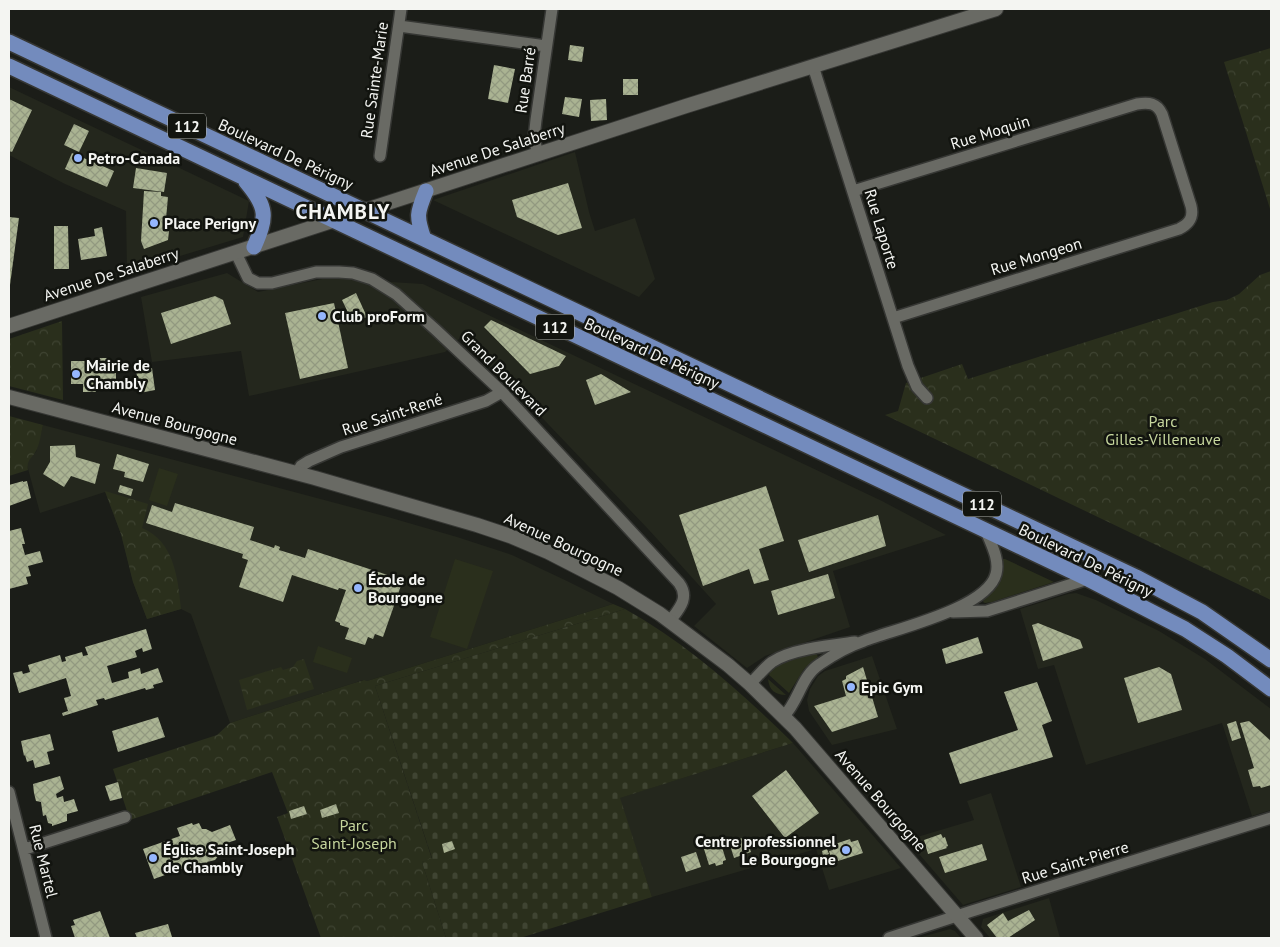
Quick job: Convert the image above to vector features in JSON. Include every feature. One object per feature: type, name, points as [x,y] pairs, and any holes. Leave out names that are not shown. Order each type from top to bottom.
[{"type":"main road","name":"Boulevard De Périgny","points":[[9,42],[1136,577],[1208,616],[1271,660]]},
{"type":"main road","name":"Boulevard De Périgny","points":[[9,66],[1088,579],[1180,626],[1227,656],[1271,689]]},
{"type":"main road","points":[[241,177],[259,198],[264,213],[263,224],[254,247]]},
{"type":"main road","points":[[424,239],[418,219],[419,207],[426,191]]},
{"type":"street","name":"Rue Sainte-Marie","points":[[380,156],[401,9]]},
{"type":"street","name":"Rue Barré","points":[[538,155],[534,138],[552,9]]},
{"type":"street","name":"Avenue De Salaberry","points":[[9,326],[813,66],[996,9]]},
{"type":"street","points":[[399,26],[546,46]]},
{"type":"street","name":"Rue Laporte","points":[[813,66],[910,374],[917,387],[927,398]]},
{"type":"street","name":"Rue Moquin","points":[[853,192],[1137,104],[1153,104],[1161,111],[1192,206],[1192,217],[1188,223]]},
{"type":"street","name":"Rue Mongeon","points":[[893,318],[1179,229],[1188,223]]},
{"type":"street","name":"Grand Boulevard","points":[[236,253],[248,278],[258,283],[272,283],[310,273],[330,271],[361,275],[384,285],[405,301],[502,392],[679,584],[684,591],[684,600],[670,621]]},
{"type":"street","name":"Rue Saint-René","points":[[297,473],[302,465],[317,457],[365,439],[486,401],[502,392]]},
{"type":"street","name":"Avenue Bourgogne","points":[[9,397],[297,473],[436,512],[510,536],[548,552],[604,580],[645,603],[670,621],[750,684],[784,716],[820,755],[976,938]]},
{"type":"street","points":[[784,716],[792,706],[803,682],[812,670],[822,663],[862,642],[952,612],[983,592],[994,580],[997,564],[986,531]]},
{"type":"street","points":[[952,612],[987,611],[1088,579]]},
{"type":"street","points":[[750,684],[768,665],[779,658],[816,647],[862,642]]},
{"type":"street","name":"Rue Martel","points":[[9,792],[46,938]]},
{"type":"street","points":[[24,850],[125,817]]},
{"type":"street","name":"Rue Saint-Pierre","points":[[889,938],[1271,818]]},
{"type":"shaded area","points":[[9,87],[249,201],[243,237],[127,272],[126,211],[65,184],[9,155]]},
{"type":"shaded area","points":[[575,152],[595,231],[635,218],[655,279],[639,297],[433,200]]},
{"type":"shaded area","points":[[227,273],[258,292],[327,278],[423,284],[882,501],[946,535],[833,571],[850,627],[765,656],[747,668],[694,626],[716,604],[649,530],[528,403],[460,338],[445,352],[249,396],[241,351],[152,362],[141,297]]},
{"type":"shaded area","name":"École de Bourgogne","points":[[43,425],[457,537],[512,555],[613,604],[367,681],[363,680],[230,723],[191,614],[181,609],[147,619],[133,582],[121,534],[105,492],[40,513],[27,465],[29,457],[36,452]]},
{"type":"shaded area","points":[[1076,593],[1096,600],[1159,631],[1205,659],[1271,709],[1271,810],[1252,816],[1222,723],[1086,765],[1054,665],[1038,669],[1020,609]]},
{"type":"shaded area","points":[[872,656],[897,729],[832,745],[809,711],[807,700],[810,689],[818,676],[825,671]]},
{"type":"shaded area","points":[[793,743],[901,868],[829,890],[816,849],[652,897],[619,798]]},
{"type":"shaded area","points":[[991,793],[1021,887],[963,905],[907,840],[974,820],[967,801]]},
{"type":"shaded area","points":[[1049,898],[1060,938],[990,938],[981,927],[983,919]]},
{"type":"shaded area","points":[[950,929],[955,931],[961,938],[918,938]]},
{"type":"green space","points":[[1271,48],[1271,212],[1224,62]]},
{"type":"green space","name":"Parc Gilles-Villeneuve","points":[[1271,271],[1271,600],[885,415],[898,411],[906,383],[962,364],[968,379],[1213,302],[1227,300],[1239,294],[1260,275]]},
{"type":"green space","points":[[62,321],[63,400],[9,386],[9,339]]},
{"type":"green space","points":[[9,416],[43,425],[37,449],[28,463],[28,470],[9,476]]},
{"type":"green space","points":[[159,468],[178,474],[167,506],[149,500]]},
{"type":"green space","points":[[105,491],[148,504],[142,528],[153,534],[168,551],[176,573],[181,609],[147,619],[133,582],[121,534]]},
{"type":"green space","points":[[455,559],[493,571],[467,649],[430,637]]},
{"type":"green space","points":[[1002,559],[1054,582],[985,603],[983,602],[997,586],[1001,578]]},
{"type":"green space","name":"Parc Saint-Joseph","points":[[613,604],[625,609],[375,686],[432,859],[422,862],[446,938],[321,938],[277,817],[288,813],[272,772],[130,820],[113,769],[217,735],[230,723]]},
{"type":"green space","points":[[625,609],[671,638],[714,670],[793,743],[620,798],[652,897],[520,938],[446,938],[422,862],[432,858],[375,686]]},
{"type":"green space","points":[[318,646],[352,658],[347,673],[313,662]]},
{"type":"green space","points":[[816,652],[818,657],[804,669],[789,693],[769,675],[771,669],[775,666]]},
{"type":"green space","points":[[304,659],[314,689],[247,710],[239,680],[281,667],[283,670],[293,667],[297,661]]},
{"type":"green space","points":[[768,679],[786,695],[773,691]]},
{"type":"building","points":[[570,45],[584,47],[582,62],[568,60]]},
{"type":"building","points":[[494,65],[515,69],[508,103],[488,99]]},
{"type":"building","points":[[623,79],[638,79],[638,95],[623,95]]},
{"type":"building","points":[[565,97],[582,99],[579,117],[562,114]]},
{"type":"building","points":[[9,99],[32,110],[12,152],[9,151]]},
{"type":"building","points":[[606,99],[607,120],[591,121],[590,100]]},
{"type":"building","points":[[74,124],[89,131],[79,152],[64,145]]},
{"type":"building","points":[[72,153],[114,171],[107,187],[65,169]]},
{"type":"building","points":[[136,168],[167,173],[164,192],[133,188]]},
{"type":"building","points":[[568,183],[582,228],[558,235],[517,217],[512,200]]},
{"type":"building","name":"Place Perigny","points":[[144,191],[161,192],[161,196],[168,197],[165,230],[169,231],[168,240],[144,249],[141,241]]},
{"type":"building","points":[[9,217],[19,218],[10,285],[9,285]]},
{"type":"building","points":[[54,226],[68,226],[69,269],[54,269]]},
{"type":"building","points":[[102,227],[107,256],[81,260],[78,239],[95,236],[94,229]]},
{"type":"building","points":[[356,293],[367,317],[353,323],[342,300]]},
{"type":"building","points":[[215,296],[223,300],[231,324],[171,344],[161,313]]},
{"type":"building","points":[[334,303],[348,368],[300,379],[285,313]]},
{"type":"building","points":[[491,320],[566,356],[559,366],[530,374],[484,327]]},
{"type":"building","points":[[97,358],[110,358],[110,369],[116,369],[116,379],[110,379],[110,386],[96,386],[96,392],[83,392],[83,384],[71,384],[71,361],[97,361]]},
{"type":"building","points":[[152,368],[155,390],[140,393],[140,390],[134,391],[133,383],[138,383],[136,370]]},
{"type":"building","points":[[601,374],[631,392],[595,405],[586,380]]},
{"type":"building","points":[[75,445],[76,457],[100,464],[95,484],[71,476],[64,487],[43,474],[50,462],[50,446]]},
{"type":"building","points":[[117,454],[149,464],[143,482],[124,477],[125,472],[113,469]]},
{"type":"building","points":[[27,481],[31,498],[9,506],[9,485]]},
{"type":"building","points":[[120,485],[133,489],[131,496],[118,492]]},
{"type":"building","points":[[766,486],[784,541],[759,549],[769,580],[754,584],[749,569],[703,586],[679,515]]},
{"type":"building","points":[[175,503],[254,527],[250,540],[274,548],[275,545],[280,547],[279,550],[305,558],[308,549],[403,580],[383,637],[375,634],[373,639],[368,637],[365,645],[345,639],[349,628],[335,621],[346,590],[339,588],[338,590],[292,575],[283,602],[239,587],[248,560],[242,558],[243,554],[146,523],[152,505],[172,512]]},
{"type":"building","points":[[878,515],[886,546],[809,572],[798,540]]},
{"type":"building","points":[[21,528],[25,544],[22,544],[25,555],[40,551],[43,562],[28,566],[31,576],[26,577],[28,584],[9,589],[9,531]]},
{"type":"building","points":[[828,574],[835,598],[778,615],[771,591]]},
{"type":"building","points":[[1038,623],[1080,640],[1083,648],[1043,661],[1032,625]]},
{"type":"building","points":[[146,629],[152,649],[143,652],[142,648],[135,651],[137,657],[107,666],[112,683],[129,678],[128,672],[140,668],[141,674],[158,668],[163,682],[153,685],[154,688],[146,690],[145,688],[105,700],[104,698],[96,700],[98,705],[63,716],[62,713],[68,711],[64,698],[71,696],[66,678],[19,693],[13,673],[22,671],[23,674],[30,672],[28,665],[60,655],[62,662],[66,661],[65,657],[82,652],[83,656],[88,655],[85,647]]},
{"type":"building","points":[[978,637],[983,653],[946,664],[942,649]]},
{"type":"building","points":[[863,667],[878,717],[832,732],[814,706],[846,696],[842,681],[846,679],[846,676]]},
{"type":"building","points":[[1159,667],[1171,674],[1182,710],[1138,723],[1124,678]]},
{"type":"building","points":[[1037,682],[1052,721],[1042,725],[1053,757],[960,784],[949,753],[1018,730],[1004,692]]},
{"type":"building","points":[[158,717],[165,737],[118,752],[112,731]]},
{"type":"building","points":[[1236,721],[1241,738],[1232,741],[1227,724]]},
{"type":"building","points":[[1249,721],[1271,741],[1271,785],[1261,788],[1260,786],[1253,787],[1248,770],[1254,768],[1240,723]]},
{"type":"building","points":[[50,734],[54,750],[47,752],[50,764],[35,768],[33,760],[27,762],[21,741]]},
{"type":"building","points":[[786,770],[819,813],[785,838],[752,796]]},
{"type":"building","points":[[60,776],[64,789],[56,794],[57,798],[63,796],[64,802],[74,799],[78,811],[67,814],[67,821],[52,826],[52,824],[48,823],[46,815],[43,816],[41,802],[36,801],[33,784]]},
{"type":"building","points":[[118,782],[122,798],[110,801],[105,786]]},
{"type":"building","points":[[336,804],[339,813],[322,818],[320,810]]},
{"type":"building","points":[[304,806],[307,814],[291,819],[289,811]]},
{"type":"building","points":[[192,823],[193,825],[199,823],[202,829],[212,832],[230,825],[236,840],[227,843],[230,850],[220,854],[215,860],[207,862],[209,866],[192,872],[190,866],[154,879],[143,849],[180,836],[177,828]]},
{"type":"building","points":[[941,834],[943,838],[945,837],[947,848],[928,854],[924,840]]},
{"type":"building","points":[[746,837],[751,852],[734,858],[729,842]]},
{"type":"building","name":"Centre professionnel Le Bourgogne","points":[[850,839],[851,842],[858,840],[863,853],[838,861],[836,857],[831,858],[829,851],[833,850],[832,845]]},
{"type":"building","points":[[452,841],[455,849],[444,853],[442,844]]},
{"type":"building","points":[[721,844],[726,860],[723,861],[723,864],[716,866],[715,863],[709,865],[704,849]]},
{"type":"building","points":[[982,844],[987,860],[945,873],[939,857]]},
{"type":"building","points":[[827,849],[829,854],[823,856],[822,851]]},
{"type":"building","points":[[696,852],[701,867],[686,872],[681,857]]},
{"type":"building","points":[[1029,910],[1035,920],[1008,938],[997,938],[987,925],[1003,913],[1008,921]]},
{"type":"building","points":[[100,911],[110,938],[75,938],[71,926],[75,925],[73,920]]},
{"type":"building","points":[[168,924],[172,937],[137,938],[135,933]]},
{"type":"place","name":"Petro-Canada","points":[[78,158]]},
{"type":"place","name":"Place Perigny","points":[[154,223]]},
{"type":"place","name":"Club proForm","points":[[322,316]]},
{"type":"place","name":"Mairie de Chambly","points":[[76,374]]},
{"type":"place","name":"École de Bourgogne","points":[[358,588]]},
{"type":"place","name":"Epic Gym","points":[[851,687]]},
{"type":"place","name":"Centre professionnel Le Bourgogne","points":[[846,850]]},
{"type":"place","name":"Église Saint-Joseph de Chambly","points":[[153,858]]},
{"type":"district","name":"CHAMBLY","points":[[343,211]]}]
